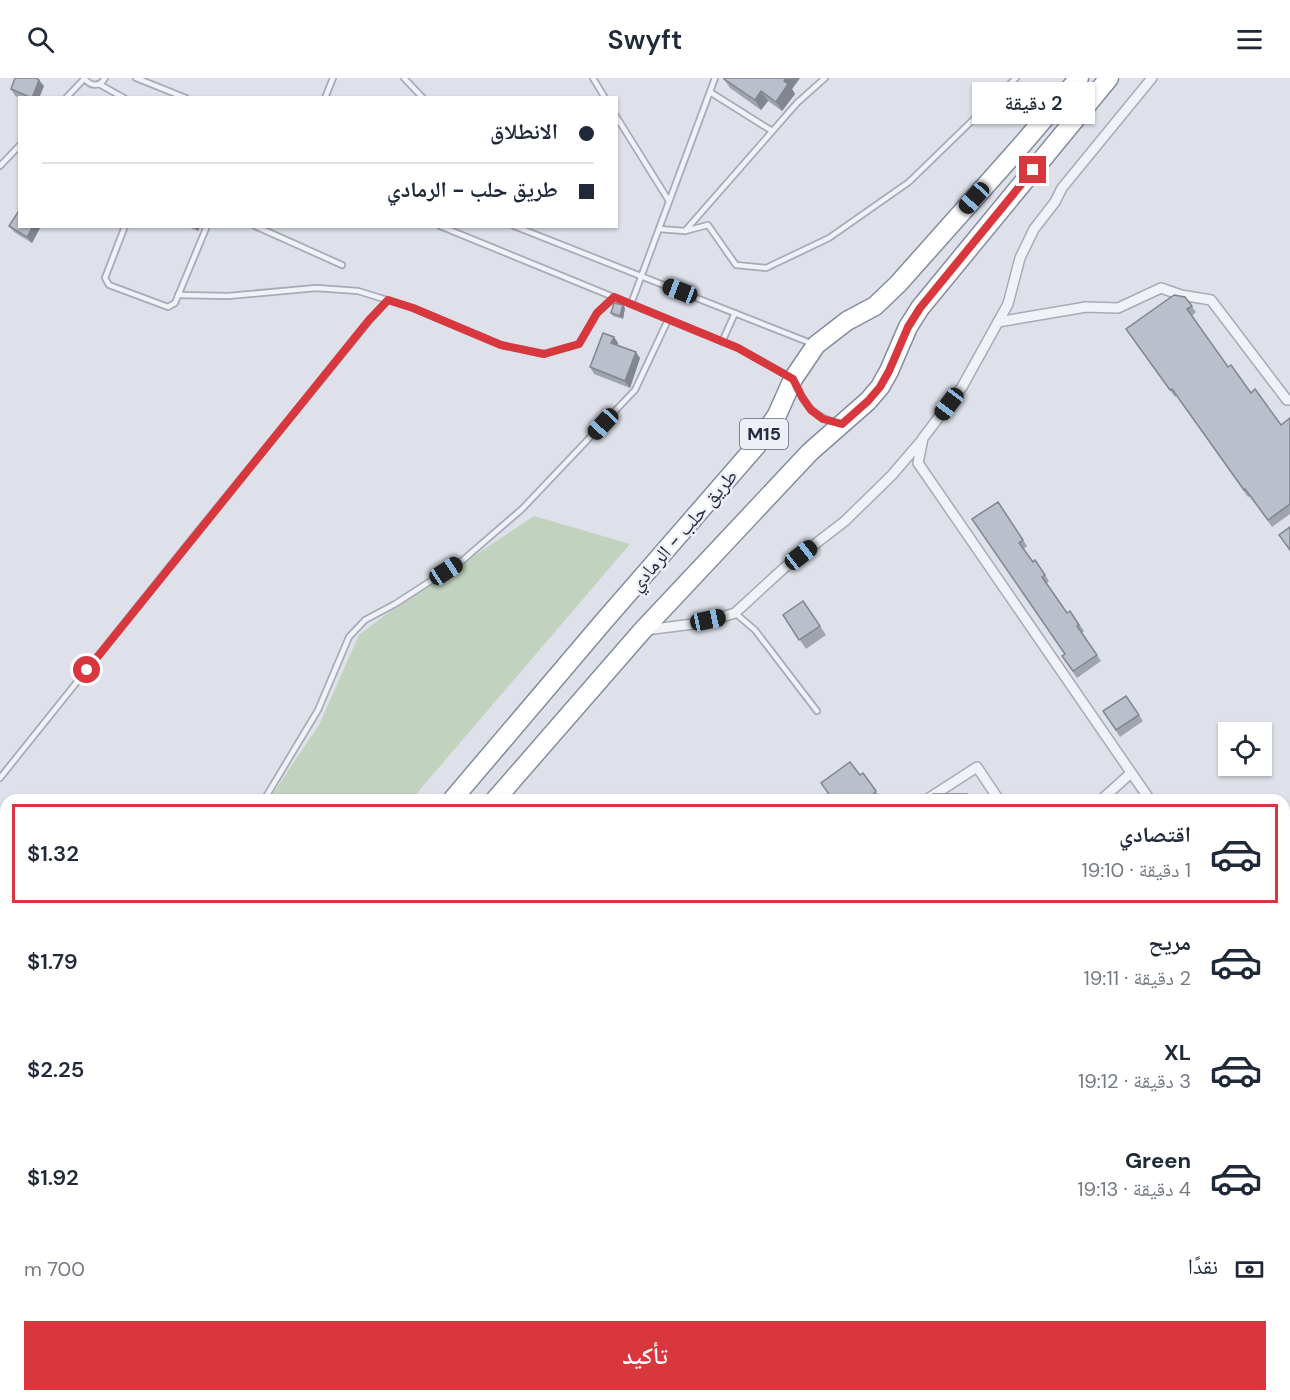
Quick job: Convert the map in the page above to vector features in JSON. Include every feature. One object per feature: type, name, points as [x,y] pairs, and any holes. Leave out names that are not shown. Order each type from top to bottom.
[{"type":"highway","name":"طريق حلب - الرمادي","points":[[457,794],[757,445],[777,415],[793,379],[816,345],[847,321],[875,306],[898,284],[1079,78]]},
{"type":"highway","name":"طريق حلب - الرمادي","points":[[500,794],[642,631],[792,471],[827,436],[862,407],[880,387],[908,327],[920,308],[1109,78]]},
{"type":"street","points":[[642,631],[693,624],[735,613],[784,568],[845,521],[892,475],[962,387],[1008,304],[1020,258],[1034,229],[1055,202],[1062,188],[1152,78]]},
{"type":"street","points":[[998,322],[1086,307],[1118,308],[1161,288],[1180,295],[1211,300],[1287,400],[1290,400]]},
{"type":"street","points":[[923,438],[918,463],[1146,794]]},
{"type":"street","points":[[935,794],[977,767],[995,794]]},
{"type":"street","points":[[1108,794],[1131,773]]},
{"type":"lane","points":[[68,96],[84,78],[93,85],[99,84],[105,78]]},
{"type":"lane","points":[[136,78],[181,96]]},
{"type":"lane","points":[[325,96],[333,78]]},
{"type":"lane","points":[[404,78],[421,96]]},
{"type":"lane","points":[[593,78],[604,96]]},
{"type":"lane","points":[[631,304],[715,78]]},
{"type":"lane","points":[[658,230],[685,231],[708,225],[735,265],[766,268],[829,238],[909,182],[1016,78]]},
{"type":"lane","points":[[685,231],[797,103],[825,79]]},
{"type":"lane","points":[[99,84],[120,96]]},
{"type":"lane","points":[[710,92],[772,131]]},
{"type":"lane","points":[[618,119],[669,201]]},
{"type":"lane","points":[[0,166],[18,147]]},
{"type":"lane","points":[[124,228],[105,278],[109,285],[168,307],[175,303],[206,228]]},
{"type":"lane","points":[[259,228],[342,265]]},
{"type":"lane","points":[[445,228],[738,348],[793,379],[811,410],[823,419],[842,424]]},
{"type":"lane","points":[[519,228],[816,345]]},
{"type":"lane","points":[[178,295],[228,296],[316,288],[358,291],[413,308],[501,345],[544,354],[579,344],[597,313],[614,297]]},
{"type":"lane","points":[[0,778],[369,320],[388,300]]},
{"type":"lane","points":[[722,342],[735,313]]},
{"type":"lane","points":[[268,794],[318,710],[350,637],[365,620],[395,604],[463,560],[522,509],[635,390],[668,320]]},
{"type":"lane","points":[[735,613],[755,630],[817,711]]},
{"type":"green space","points":[[534,516],[630,544],[416,794],[272,794],[319,725],[359,635],[385,615]]},
{"type":"building","points":[[15,78],[39,80],[33,96],[11,89]]},
{"type":"building","points":[[724,78],[786,78],[784,81],[788,84],[776,102],[761,91],[755,100]]},
{"type":"building","points":[[18,212],[18,228],[32,228],[27,237],[9,226]]},
{"type":"building","points":[[1174,295],[1185,297],[1192,306],[1187,309],[1228,367],[1231,365],[1251,393],[1255,389],[1281,425],[1290,418],[1290,504],[1268,520],[1126,329]]},
{"type":"building","points":[[614,303],[623,305],[620,316],[611,313]]},
{"type":"building","points":[[603,333],[614,337],[611,343],[636,352],[625,381],[590,367]]},
{"type":"building","points":[[998,502],[1023,540],[1019,543],[1033,562],[1035,560],[1045,575],[1042,577],[1067,613],[1070,611],[1079,625],[1077,626],[1097,655],[1073,671],[1062,656],[1065,654],[972,519]]},
{"type":"building","points":[[1290,527],[1290,550],[1279,535]]},
{"type":"building","points":[[803,601],[820,626],[799,640],[783,615]]},
{"type":"building","points":[[1126,696],[1139,715],[1116,730],[1103,711]]},
{"type":"building","points":[[850,762],[860,775],[863,773],[876,791],[875,794],[829,794],[821,783]]},
{"type":"route","points":[[87,670],[369,320],[388,300],[413,308],[501,345],[544,354],[579,344],[597,313],[614,297],[738,348],[793,379],[811,410],[823,419],[842,424],[880,387],[908,327],[920,308],[1033,170]]}]
